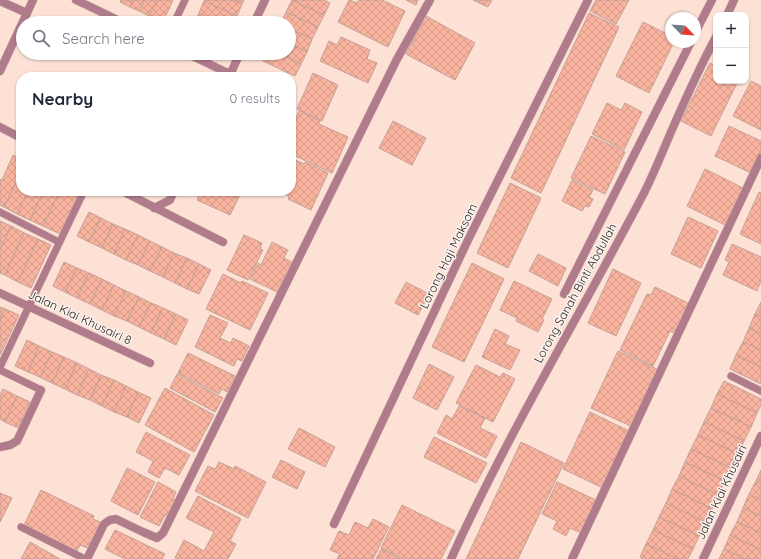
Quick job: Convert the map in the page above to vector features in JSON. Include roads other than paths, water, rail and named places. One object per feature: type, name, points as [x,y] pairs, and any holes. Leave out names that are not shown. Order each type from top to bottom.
[{"type":"street","points":[[26,16],[33,0]]},
{"type":"street","points":[[76,0],[109,16]]},
{"type":"street","points":[[257,16],[265,0]]},
{"type":"street","points":[[86,559],[104,524],[110,520],[116,519],[157,538],[163,533],[396,61],[430,0]]},
{"type":"street","name":"Lorong Haji Maksom","points":[[334,524],[468,240],[588,0]]},
{"type":"street","points":[[701,22],[712,0]]},
{"type":"street","points":[[728,12],[734,0]]},
{"type":"street","points":[[0,1],[27,13]]},
{"type":"street","points":[[0,71],[16,37]]},
{"type":"street","name":"Lorong Sanah Binti Abdullah","points":[[451,559],[468,520],[533,393],[609,259],[650,182],[688,94],[713,43]]},
{"type":"street","points":[[564,294],[688,48]]},
{"type":"street","points":[[199,60],[222,72]]},
{"type":"street","points":[[232,72],[237,60]]},
{"type":"street","points":[[0,126],[16,135]]},
{"type":"street","points":[[572,559],[761,158]]},
{"type":"street","points":[[131,196],[222,242]]},
{"type":"street","points":[[154,208],[170,200],[172,196]]},
{"type":"street","name":"Jalan Kiai Khusairi 8","points":[[0,293],[150,363]]},
{"type":"street","points":[[0,447],[10,445],[17,441],[41,390]]},
{"type":"street","name":"Jalan Kiai Khusairi","points":[[703,559],[761,436]]},
{"type":"lane","points":[[177,16],[185,0]]},
{"type":"lane","points":[[41,390],[0,368],[82,196]]},
{"type":"lane","points":[[0,212],[59,242]]},
{"type":"lane","points":[[731,376],[761,391]]},
{"type":"lane","points":[[21,527],[86,559]]}]
